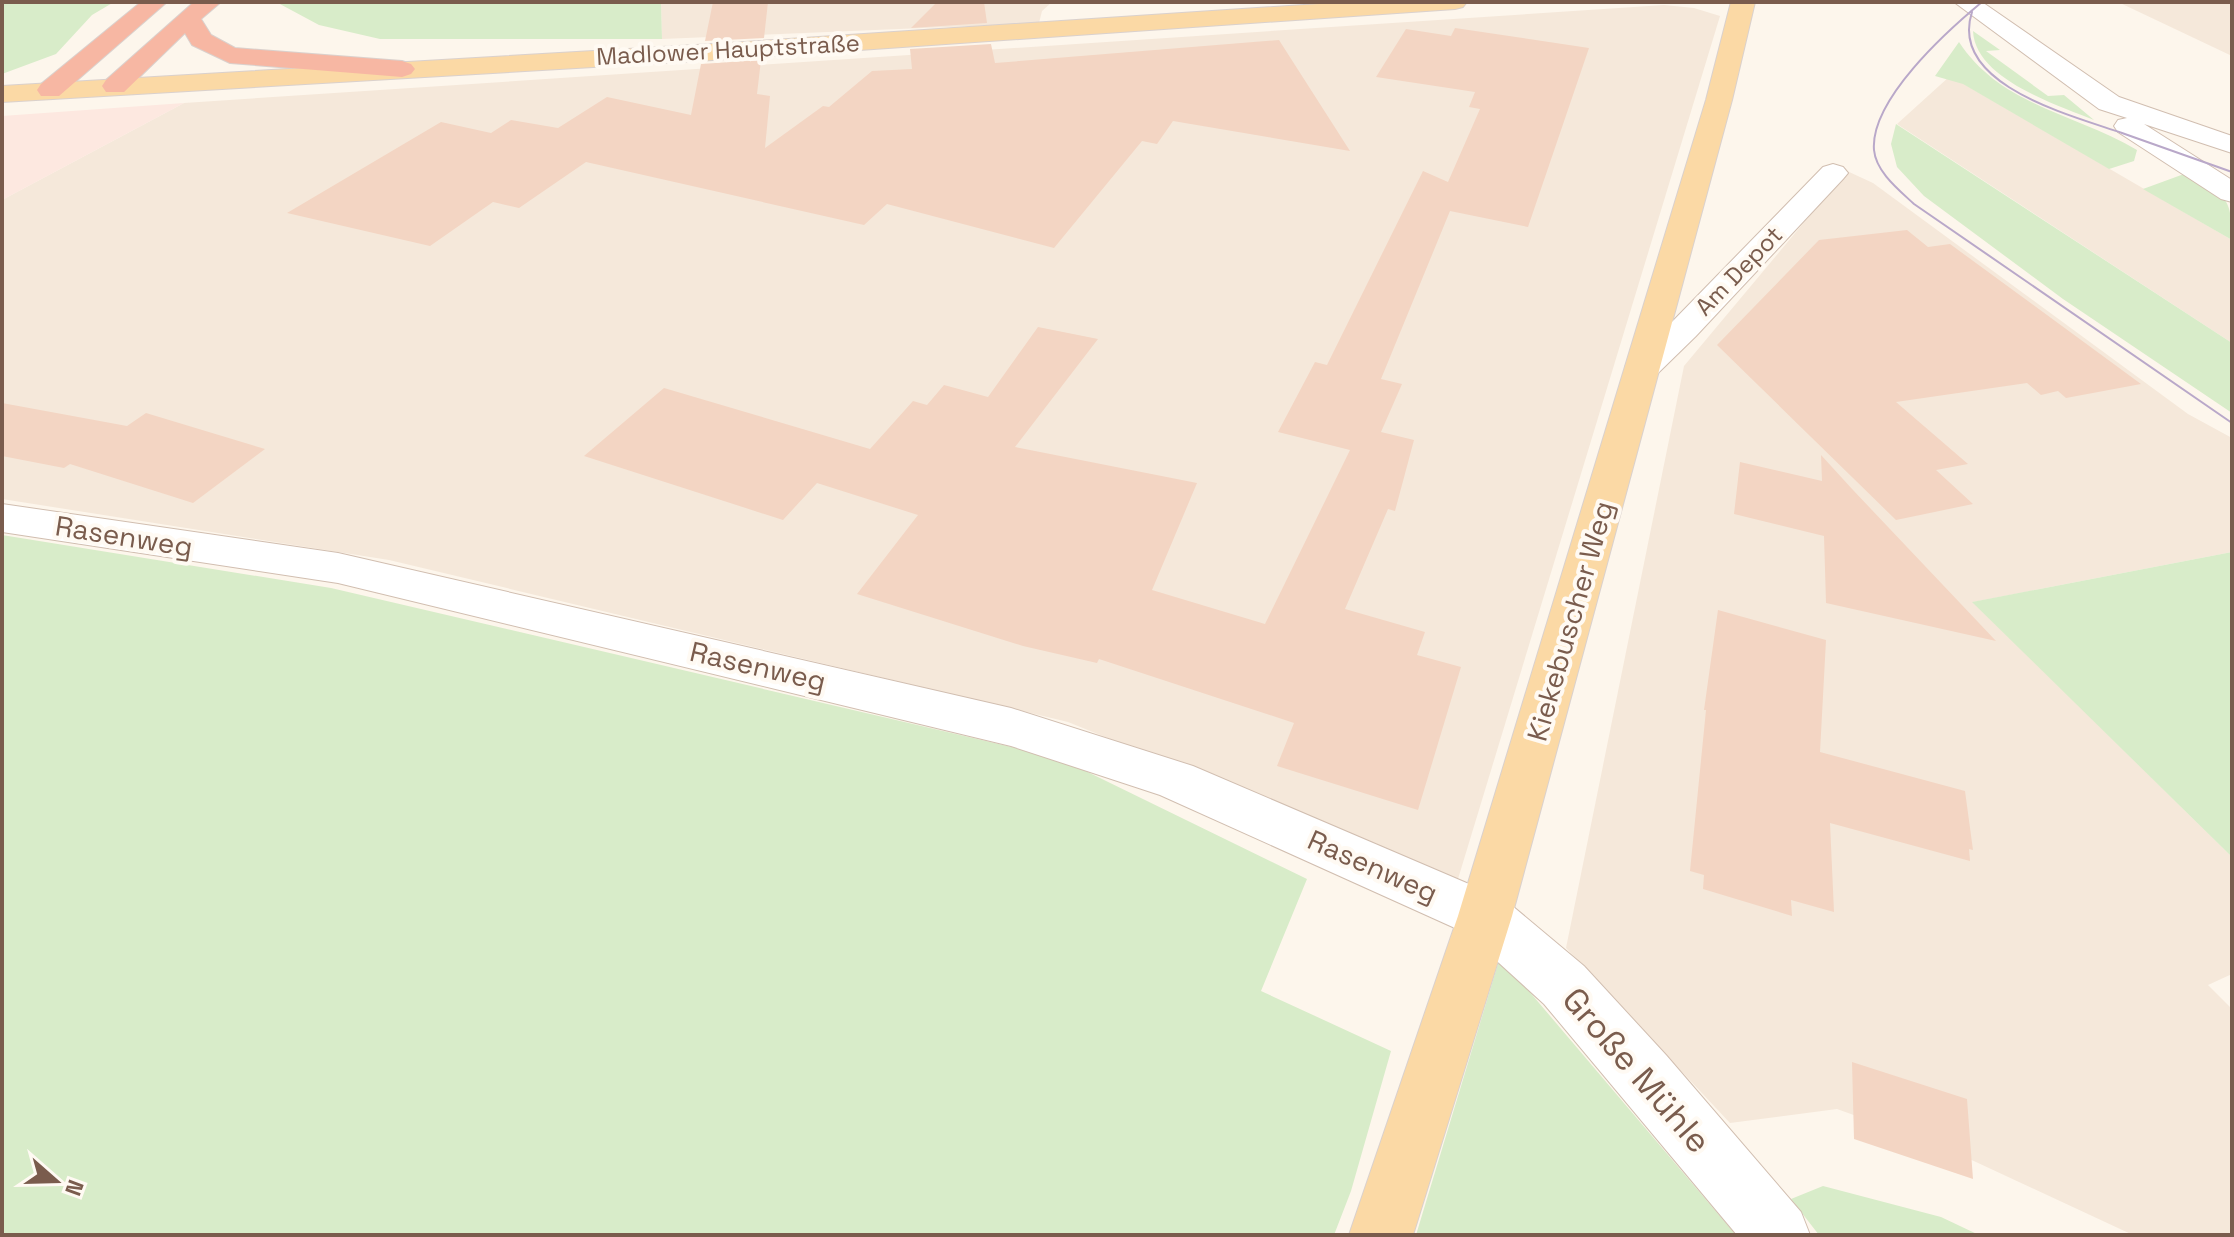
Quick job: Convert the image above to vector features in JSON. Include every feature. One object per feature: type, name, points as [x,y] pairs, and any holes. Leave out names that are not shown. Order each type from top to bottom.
[{"type":"highway","points":[[50,90],[155,2]]},
{"type":"highway","points":[[199,9],[201,40],[230,55],[402,69]]},
{"type":"highway","points":[[115,86],[199,9]]},
{"type":"main road","name":"Madlower Hauptstraße","points":[[2,94],[713,52],[1455,2]]},
{"type":"main road","name":"Kiekebuscher Weg","points":[[1381,1235],[1485,916],[1643,367],[1743,2]]},
{"type":"street","points":[[1966,2],[2109,103],[2232,145]]},
{"type":"street","points":[[2109,103],[2122,121],[2151,143],[2232,193]]},
{"type":"street","name":"Am Depot","points":[[1643,367],[1684,329],[1833,173]]},
{"type":"street","name":"Rasenweg","points":[[2,518],[338,568],[1011,727],[1176,780],[1485,916]]},
{"type":"street","name":"Große Mühle","points":[[1485,916],[1564,985],[1778,1235]]},
{"type":"shaded area","points":[[661,2],[1052,2],[1042,11],[1039,23],[662,39]]},
{"type":"shaded area","points":[[2118,2],[2232,2],[2232,56]]},
{"type":"shaded area","points":[[1664,5],[1694,8],[1720,16],[1458,879],[1068,722],[389,560],[2,499],[2,200],[184,103]]},
{"type":"shaded area","points":[[1950,76],[2232,240],[2232,343],[1897,124]]},
{"type":"shaded area","points":[[184,103],[2,200],[2,116]]},
{"type":"shaded area","points":[[1847,171],[1873,183],[2188,414],[2232,438],[2232,552],[1973,602],[2232,857],[2232,974],[2208,985],[2232,1009],[2232,1235],[2133,1235],[1948,1149],[1837,1109],[1730,1123],[1566,948],[1684,366]]},
{"type":"green space","points":[[2,2],[114,2],[92,15],[56,54],[2,74]]},
{"type":"green space","points":[[661,2],[662,39],[380,39],[319,25],[278,3]]},
{"type":"green space","points":[[1973,31],[2000,50],[1986,51],[2048,96],[2064,95],[2094,120],[2040,98],[2002,76],[1977,48]]},
{"type":"green space","points":[[1959,42],[1996,81],[2017,95],[2137,150],[2134,161],[2109,169],[1963,84],[1935,76]]},
{"type":"green space","points":[[1896,124],[2232,343],[2232,413],[2063,299],[1924,196],[1897,167],[1891,144]]},
{"type":"green space","points":[[2184,174],[2223,198],[2230,213],[2232,240],[2143,189]]},
{"type":"green space","points":[[2,535],[331,588],[1059,758],[1307,879],[1261,991],[1391,1051],[1351,1191],[1334,1235],[2,1235]]},
{"type":"green space","points":[[2232,552],[2232,857],[1972,602]]},
{"type":"green space","points":[[1500,957],[1736,1235],[1416,1235]]},
{"type":"green space","points":[[1823,1186],[1941,1217],[1979,1235],[1819,1235],[1791,1199]]},
{"type":"building","points":[[713,2],[768,2],[764,38],[705,41]]},
{"type":"building","points":[[937,2],[984,2],[987,23],[911,28]]},
{"type":"building","points":[[1455,28],[1589,48],[1528,227],[1450,211],[1381,379],[1402,384],[1381,432],[1414,440],[1395,511],[1388,509],[1345,609],[1425,632],[1417,655],[1461,667],[1418,810],[1277,766],[1294,723],[1099,659],[1097,663],[1023,646],[857,594],[918,515],[817,483],[783,520],[584,456],[664,388],[870,449],[913,401],[927,405],[944,385],[988,397],[1038,327],[1098,339],[1015,447],[1197,483],[1152,590],[1265,624],[1350,450],[1278,432],[1315,362],[1327,365],[1423,171],[1448,182],[1480,109],[1469,107],[1475,92],[1376,77],[1406,29],[1451,36]]},
{"type":"building","points":[[1279,40],[1350,151],[1173,121],[1157,144],[1142,141],[1054,248],[887,204],[864,225],[586,162],[519,208],[493,202],[430,246],[287,213],[441,122],[491,133],[511,120],[558,128],[607,97],[691,115],[701,64],[761,60],[757,94],[770,96],[765,148],[823,106],[829,107],[872,71],[912,69],[910,49],[991,44],[995,63]]},
{"type":"building","points":[[1907,230],[1928,247],[1950,244],[2141,384],[2066,398],[2058,391],[2041,395],[2027,383],[1896,402],[1968,464],[1936,470],[1973,504],[1896,520],[1717,345],[1819,240]]},
{"type":"building","points":[[2,403],[127,426],[146,413],[265,449],[193,503],[70,464],[64,468],[2,456]]},
{"type":"building","points":[[1821,455],[1996,641],[1826,603],[1824,536],[1734,514],[1740,462],[1822,481]]},
{"type":"building","points":[[1718,610],[1826,640],[1820,752],[1965,791],[1973,850],[1969,849],[1970,861],[1830,823],[1834,912],[1791,900],[1792,916],[1703,889],[1704,875],[1690,871],[1704,710]]},
{"type":"building","points":[[1852,1062],[1967,1099],[1973,1179],[1854,1139]]},
{"type":"tram line","points":[[1982,2],[1931,48],[1897,89],[1876,130],[1874,150],[1879,166],[1914,204],[2232,423]]},
{"type":"tram line","points":[[1972,12],[1970,37],[1978,59],[1996,78],[2020,94],[2075,117],[2232,172]]}]
